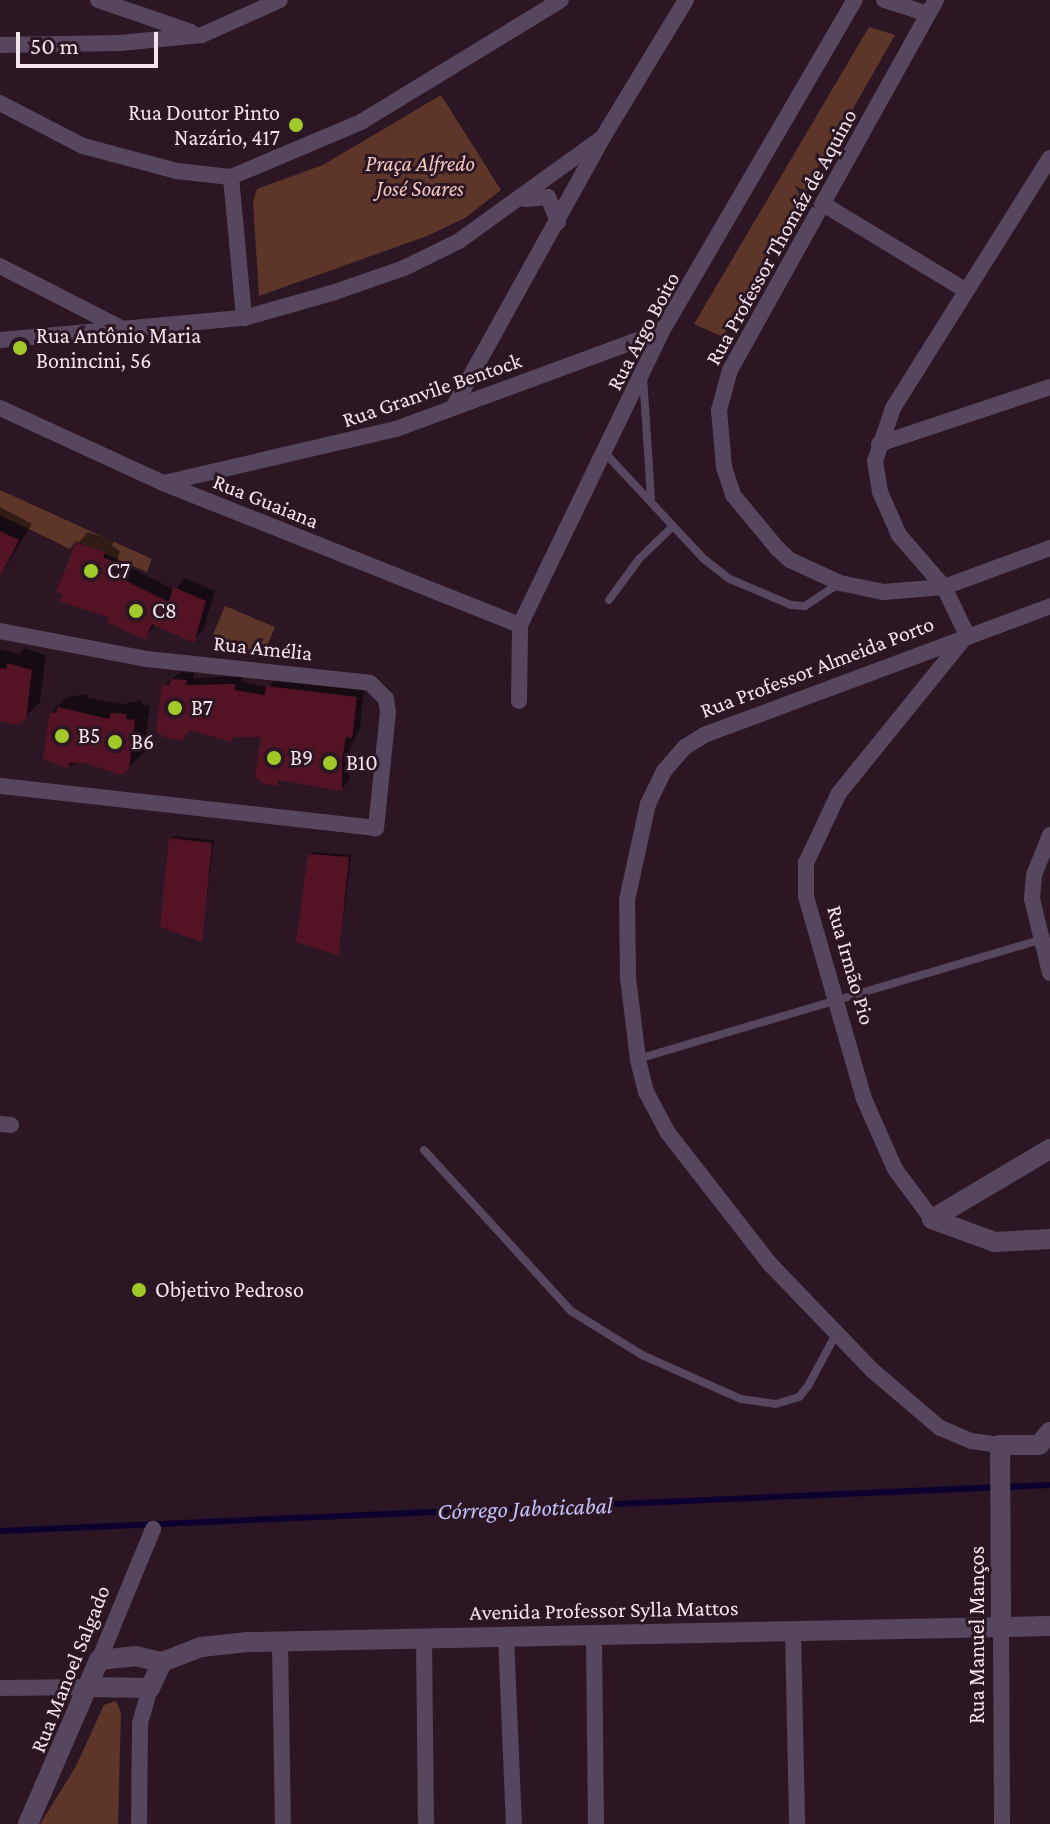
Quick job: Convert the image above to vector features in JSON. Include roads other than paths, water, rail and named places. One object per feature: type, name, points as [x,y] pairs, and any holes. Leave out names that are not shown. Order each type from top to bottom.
[{"type":"street","points":[[98,0],[202,35]]},
{"type":"street","points":[[0,45],[120,43],[202,35],[280,0]]},
{"type":"street","points":[[0,103],[83,146],[176,171],[231,177],[361,122],[561,0]]},
{"type":"street","points":[[454,406],[603,137],[686,0]]},
{"type":"street","name":"Rua Argo Boito","points":[[519,701],[520,625],[643,376],[662,331],[855,0]]},
{"type":"street","points":[[884,0],[932,7]]},
{"type":"street","name":"Rua Professor Thomáz de Aquino","points":[[932,7],[730,370],[719,410],[719,437],[733,495],[754,523],[790,560],[840,583],[884,592],[944,587],[1050,548]]},
{"type":"street","points":[[0,340],[244,318],[404,268],[459,241],[603,137]]},
{"type":"street","points":[[967,635],[944,587],[899,535],[876,476],[879,444],[893,408],[1050,158]]},
{"type":"street","points":[[231,177],[244,318]]},
{"type":"street","points":[[519,200],[548,197],[558,222]]},
{"type":"street","points":[[823,204],[965,290]]},
{"type":"street","points":[[0,266],[121,328]]},
{"type":"street","name":"Rua Granvile Bentock","points":[[163,483],[329,448],[662,331]]},
{"type":"street","points":[[879,444],[1050,387]]},
{"type":"street","name":"Rua Guaiana","points":[[0,408],[163,483],[520,625]]},
{"type":"street","name":"Rua Professor Almeida Porto","points":[[1046,1441],[1000,1445],[971,1441],[940,1428],[837,1333],[770,1264],[698,1175],[646,1092],[638,1059],[628,977],[627,900],[636,841],[664,771],[704,735],[1050,606]]},
{"type":"street","name":"Rua Amélia","points":[[0,631],[147,659],[370,683],[386,699],[388,712],[376,828],[0,786]]},
{"type":"street","name":"Rua Irmão Pio","points":[[932,1219],[881,1143],[806,897],[806,863],[839,793],[967,635]]},
{"type":"street","points":[[1050,835],[1042,875],[1039,940],[1050,973]]},
{"type":"street","points":[[932,1219],[1050,1149]]},
{"type":"street","points":[[932,1219],[995,1242],[1050,1239]]},
{"type":"street","name":"Rua Manuel Manços","points":[[1000,1445],[1002,1824]]},
{"type":"street","name":"Rua Manoel Salgado","points":[[28,1824],[89,1687],[153,1529]]},
{"type":"street","name":"Avenida Professor Sylla Mattos","points":[[99,1660],[135,1656],[162,1662],[201,1647],[280,1641],[1050,1626]]},
{"type":"street","points":[[793,1630],[797,1824]]},
{"type":"street","points":[[506,1636],[514,1824]]},
{"type":"street","points":[[594,1637],[596,1824]]},
{"type":"street","points":[[424,1638],[426,1824]]},
{"type":"street","points":[[280,1641],[283,1824]]},
{"type":"street","points":[[139,1824],[139,1737],[150,1688],[162,1662]]},
{"type":"street","points":[[0,1688],[126,1684],[150,1688]]},
{"type":"lane","points":[[643,376],[651,498]]},
{"type":"lane","points":[[605,453],[651,498],[673,526],[730,579],[791,605],[818,601],[840,583]]},
{"type":"lane","points":[[609,600],[639,559],[673,526]]},
{"type":"lane","points":[[638,1059],[1039,940]]},
{"type":"lane","points":[[424,1150],[571,1311],[642,1355],[741,1399],[776,1404],[799,1397],[837,1333]]},
{"type":"waterway","name":"Córrego Jaboticabal","points":[[0,1531],[1050,1485]]},
{"type":"place","name":"Rua Doutor Pinto Nazário, 417","points":[[296,125]]},
{"type":"place","name":"Rua Antônio Maria Bonincini, 56","points":[[20,348]]},
{"type":"place","name":"C7","points":[[91,571]]},
{"type":"place","name":"C8","points":[[136,611]]},
{"type":"place","name":"B7","points":[[175,708]]},
{"type":"place","name":"B5","points":[[62,736]]},
{"type":"place","name":"B6","points":[[115,742]]},
{"type":"place","name":"B9","points":[[274,758]]},
{"type":"place","name":"B10","points":[[330,763]]},
{"type":"place","name":"Objetivo Pedroso","points":[[139,1290]]},
{"type":"park label","name":"Praça Alfredo José Soares","points":[[420,176]]}]
